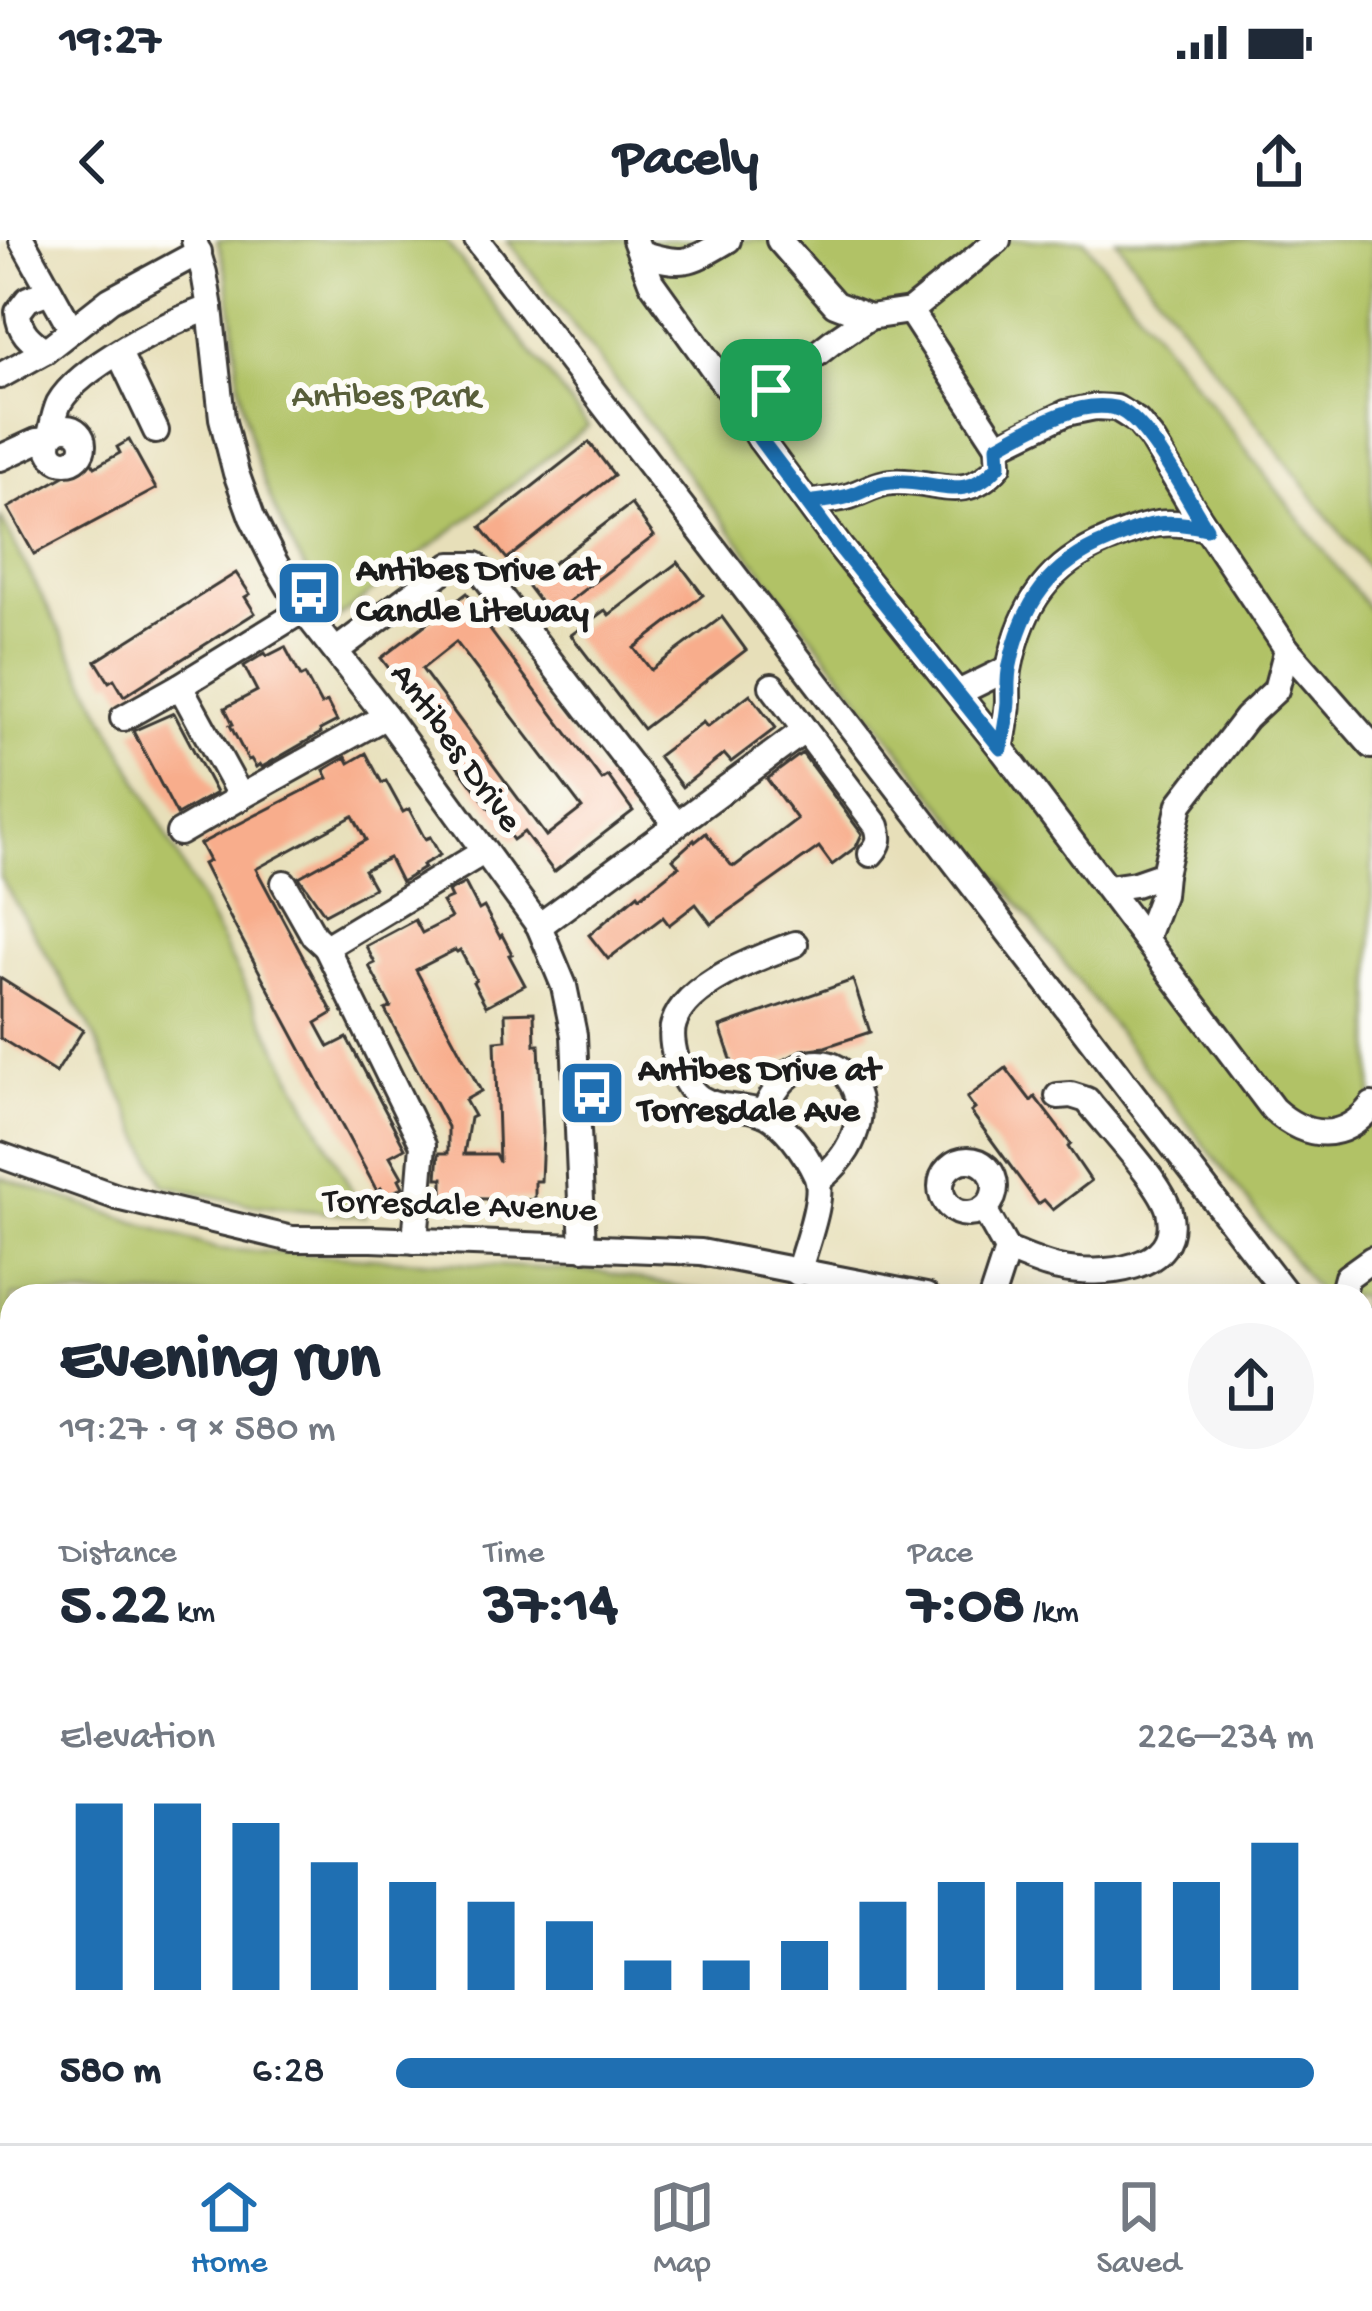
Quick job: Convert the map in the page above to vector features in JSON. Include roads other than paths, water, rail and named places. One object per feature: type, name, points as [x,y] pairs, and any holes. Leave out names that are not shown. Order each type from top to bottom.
[{"type":"street","points":[[477,240],[1279,1284]]},
{"type":"street","points":[[638,246],[675,264],[728,240]]},
{"type":"street","points":[[779,240],[835,304],[869,316],[910,311],[998,240]]},
{"type":"street","points":[[0,254],[22,241],[72,330]]},
{"type":"street","points":[[0,376],[45,351],[110,300],[196,246]]},
{"type":"street","name":"Antibes Drive","points":[[196,246],[210,308],[222,418],[252,517],[303,610],[539,926],[564,986],[574,1035],[583,1248]]},
{"type":"street","points":[[638,246],[663,301],[760,439],[1273,1109],[1290,1125],[1313,1133],[1352,1126],[1372,1106]]},
{"type":"street","points":[[663,301],[675,264]]},
{"type":"street","points":[[45,351],[28,339],[18,324],[18,312],[28,299],[50,291]]},
{"type":"street","points":[[832,342],[835,304]]},
{"type":"street","points":[[0,458],[50,440],[58,406],[95,365],[187,315],[210,308]]},
{"type":"street","points":[[808,503],[851,496],[892,482],[962,488],[986,480],[999,465],[998,446],[910,311]]},
{"type":"street","points":[[730,392],[771,390],[869,316]]},
{"type":"street","points":[[119,353],[156,431]]},
{"type":"street","points":[[760,439],[771,390]]},
{"type":"street","points":[[998,446],[1066,412],[1116,408],[1137,422],[1287,649],[1372,746]]},
{"type":"street","points":[[1152,523],[1170,472]]},
{"type":"street","points":[[840,547],[851,496]]},
{"type":"street","points":[[1001,748],[1009,668],[1019,633],[1035,595],[1056,570],[1094,546],[1152,523],[1206,528]]},
{"type":"street","points":[[337,650],[451,565],[476,565],[676,824]]},
{"type":"street","points":[[123,718],[303,610]]},
{"type":"street","points":[[1146,938],[1162,895],[1180,804],[1246,718],[1276,690],[1287,649]]},
{"type":"street","points":[[958,693],[1009,668]]},
{"type":"street","points":[[180,686],[241,796]]},
{"type":"street","points":[[772,686],[877,826],[878,847],[871,854]]},
{"type":"street","points":[[1276,690],[1323,690]]},
{"type":"street","points":[[179,833],[386,716]]},
{"type":"street","points":[[539,926],[805,730]]},
{"type":"street","points":[[326,947],[485,851]]},
{"type":"street","points":[[1108,888],[1164,874]]},
{"type":"street","points":[[284,883],[314,936],[326,947],[423,1145],[415,1240]]},
{"type":"street","points":[[795,944],[701,989],[679,1012],[672,1026],[672,1045],[695,1095],[718,1107],[763,1113],[795,1139],[819,1180],[798,1273]]},
{"type":"street","points":[[763,1113],[787,1077],[802,1068],[818,1063],[847,1075],[855,1086],[859,1125],[837,1166],[819,1180]]},
{"type":"street","points":[[985,1209],[1007,1250],[1055,1268],[1083,1272],[1130,1268],[1148,1261],[1166,1243],[1170,1214],[1162,1193],[1087,1100],[1058,1096]]},
{"type":"street","name":"Torresdale Avenue","points":[[0,1155],[117,1197],[292,1239],[701,1252],[859,1284]]},
{"type":"street","points":[[996,1284],[1007,1250]]},
{"type":"street","points":[[1346,1284],[1347,1277],[1372,1259]]},
{"type":"place","name":"Antibes Drive at Candle Liteway","points":[[309,593]]},
{"type":"place","name":"Antibes Drive at Torresdale Ave","points":[[592,1093]]},
{"type":"park label","name":"Antibes Park","points":[[386,398]]}]
